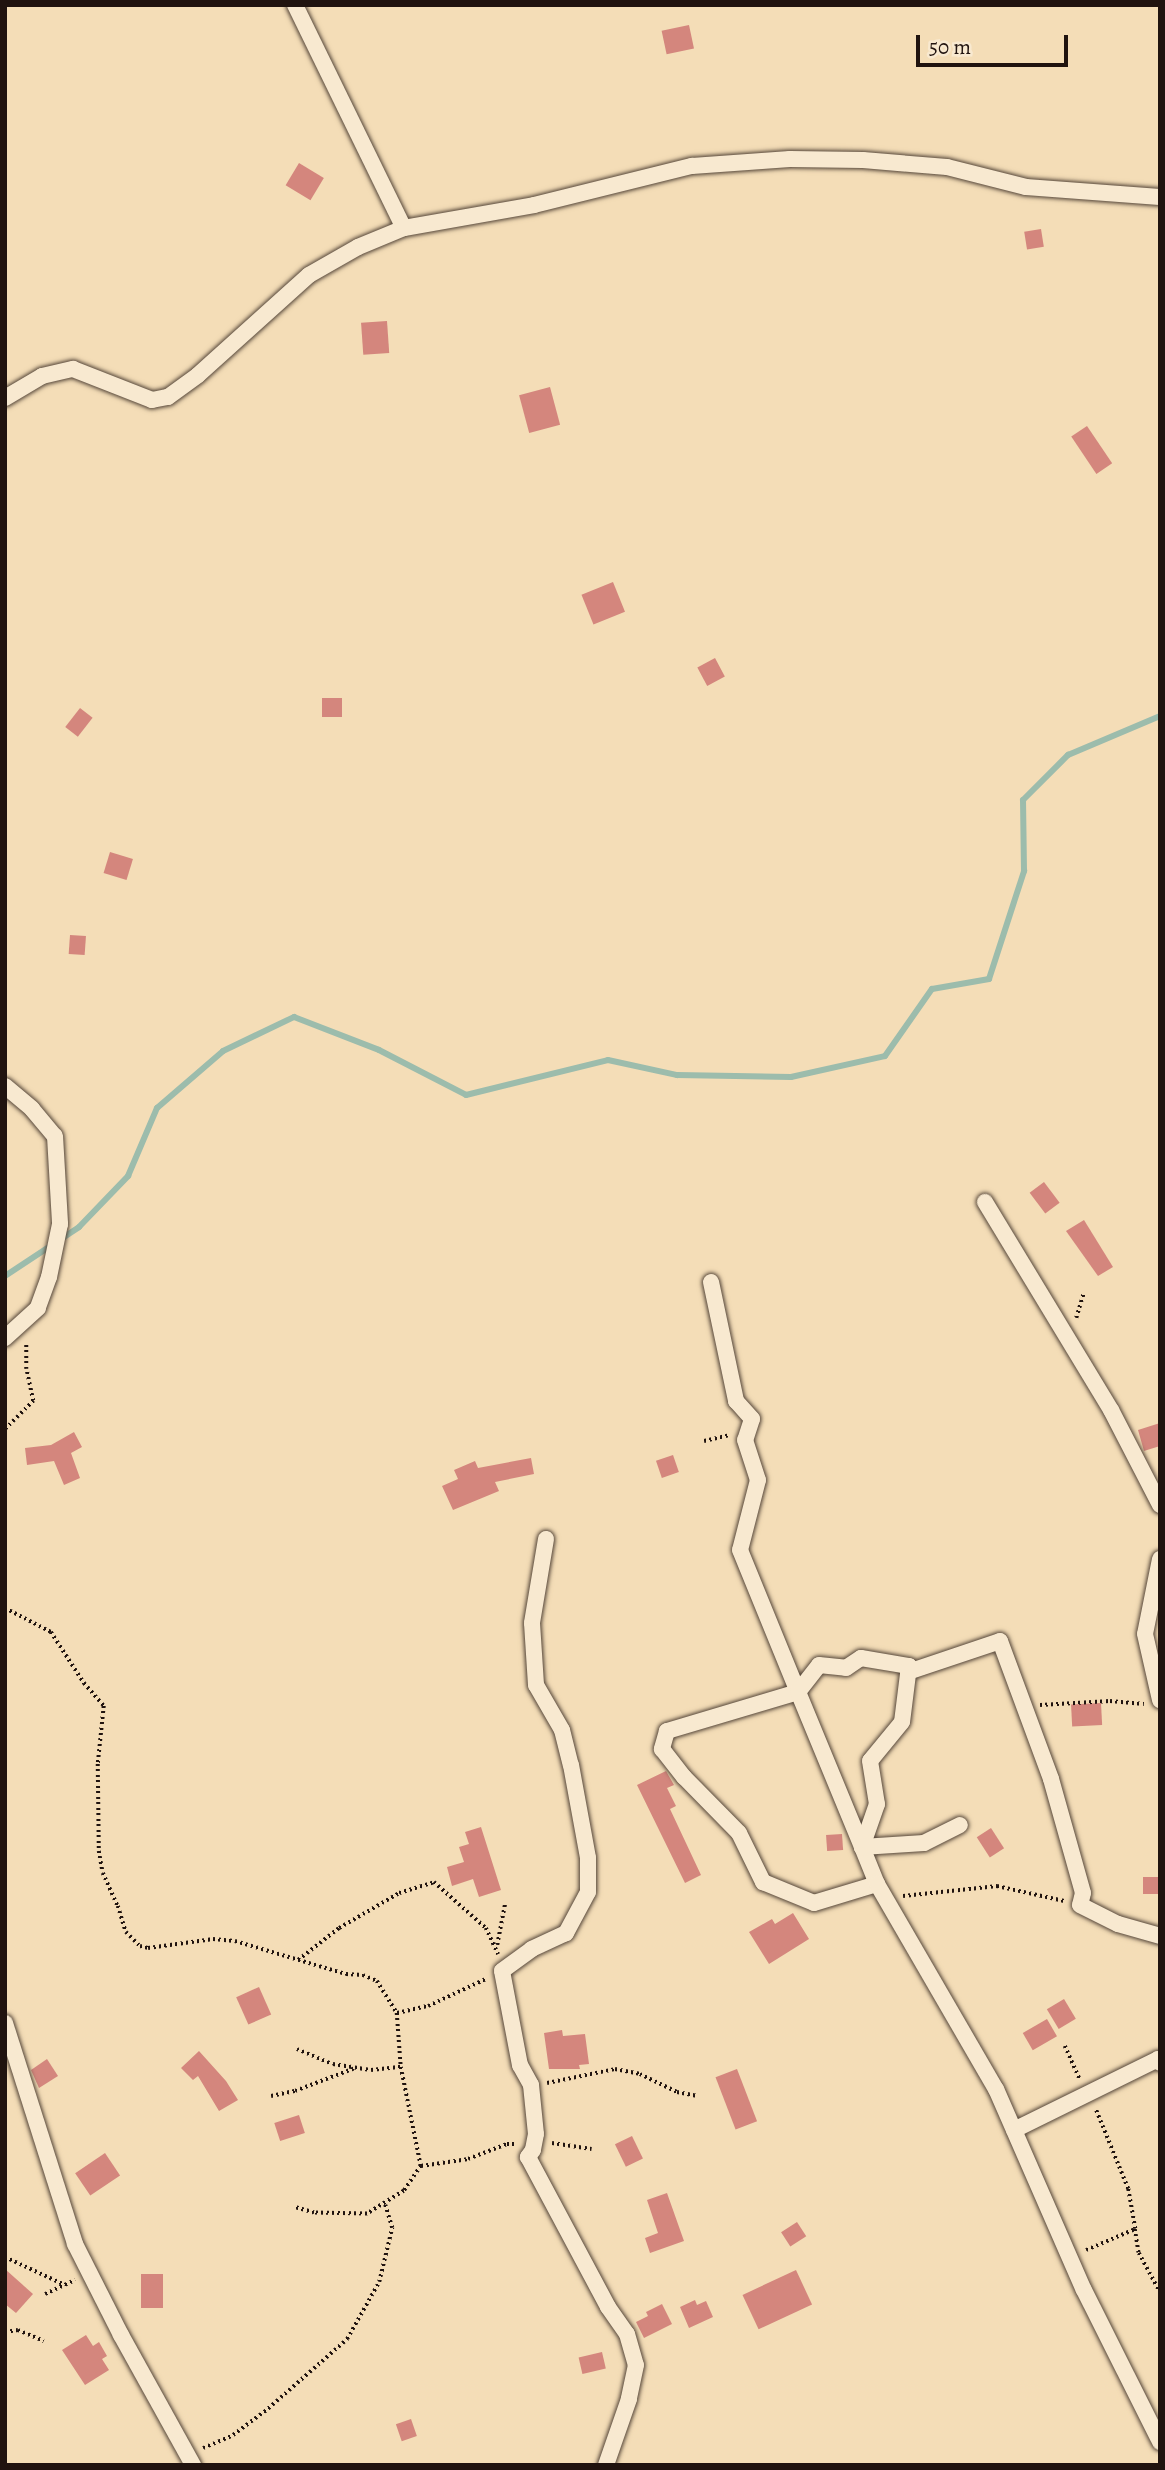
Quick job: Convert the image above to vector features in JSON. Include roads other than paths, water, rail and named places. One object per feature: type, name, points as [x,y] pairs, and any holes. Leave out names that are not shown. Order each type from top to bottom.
[{"type":"street","points":[[295,5],[404,228]]},
{"type":"street","points":[[5,398],[42,376],[73,369],[152,400],[168,397],[198,375],[309,275],[358,247],[404,228],[534,205],[692,166],[790,159],[863,160],[947,167],[1026,187],[1160,197]]},
{"type":"street","points":[[5,1086],[32,1109],[55,1136],[60,1186],[60,1224],[49,1276],[38,1308],[5,1338]]},
{"type":"street","points":[[985,1202],[1111,1410],[1160,1505]]},
{"type":"street","points":[[710,1282],[736,1401],[752,1419],[745,1440],[758,1480],[740,1550],[877,1884],[996,2089],[1070,2258],[1160,2442]]},
{"type":"street","points":[[547,1539],[533,1623],[537,1685],[562,1730],[568,1753],[588,1858],[588,1892],[566,1933],[532,1949],[502,1971],[520,2066],[531,2085],[534,2144],[528,2157],[608,2307],[627,2334],[636,2365],[629,2399],[606,2465]]},
{"type":"street","points":[[1154,1703],[1145,1634],[1160,1559]]},
{"type":"street","points":[[908,1672],[1000,1641],[1068,1836],[1083,1893],[1080,1905],[1118,1924],[1160,1936]]},
{"type":"street","points":[[862,1847],[877,1804],[870,1761],[902,1722],[908,1666],[861,1658],[846,1668],[818,1665],[799,1692],[667,1731],[662,1749],[684,1777],[739,1833],[763,1882],[814,1903],[877,1884]]},
{"type":"street","points":[[862,1847],[924,1843],[960,1825]]},
{"type":"street","points":[[5,2023],[58,2195],[89,2274],[192,2461]]},
{"type":"street","points":[[1014,2130],[1158,2059],[1160,2063]]},
{"type":"waterway","points":[[5,1276],[79,1227],[128,1176],[157,1108],[223,1051],[294,1017],[379,1050],[466,1095],[608,1060],[677,1075],[791,1077],[885,1056],[932,989],[989,979],[1024,871],[1023,800],[1068,755],[1160,716]]}]
